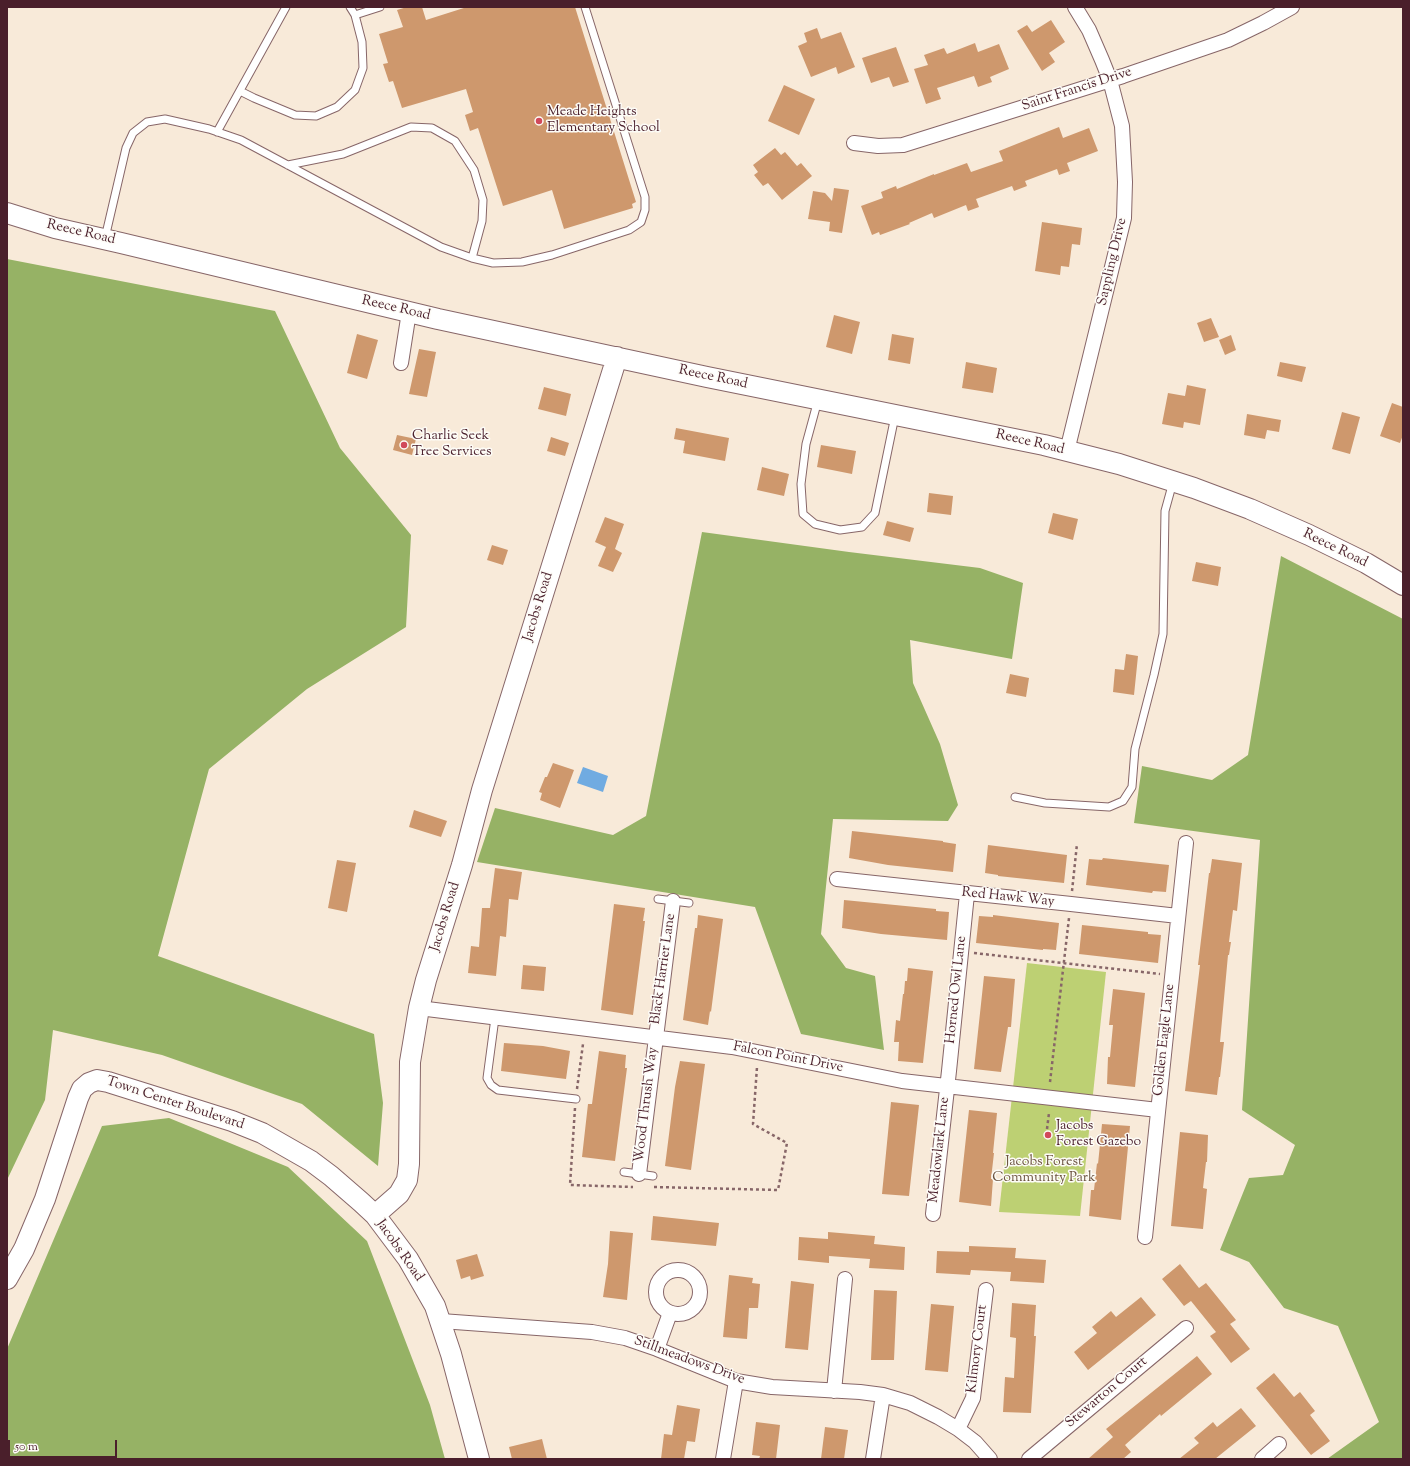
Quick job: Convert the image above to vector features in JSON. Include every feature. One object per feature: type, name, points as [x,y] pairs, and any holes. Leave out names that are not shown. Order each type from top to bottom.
[{"type":"street","name":"Sappling Drive","points":[[1067,451],[1124,218],[1126,182],[1122,126],[1110,80],[1089,30],[1075,7]]},
{"type":"street","name":"Saint Francis Drive","points":[[854,143],[878,146],[903,145],[1110,80],[1228,40],[1292,7]]},
{"type":"street","name":"Reece Road","points":[[7,213],[55,228],[410,312],[707,377],[1044,445],[1119,464],[1173,481],[1250,510],[1309,535],[1403,585]]},
{"type":"street","points":[[401,363],[410,312]]},
{"type":"street","name":"Jacobs Road","points":[[479,1459],[441,1322],[432,1300],[408,1259],[374,1215],[399,1194],[407,1180],[409,1164],[410,1062],[419,1008],[426,980],[462,865],[482,790],[617,358]]},
{"type":"street","name":"Golden Eagle Lane","points":[[1145,1237],[1186,843]]},
{"type":"street","name":"Red Hawk Way","points":[[838,880],[1178,916]]},
{"type":"street","name":"Horned Owl Lane","points":[[946,1086],[949,1071],[967,894]]},
{"type":"street","name":"Black Harrier Lane","points":[[655,1037],[673,901]]},
{"type":"street","name":"Falcon Point Drive","points":[[419,1008],[732,1047],[902,1081],[1158,1110]]},
{"type":"street","name":"Wood Thrush Way","points":[[639,1181],[655,1037]]},
{"type":"street","name":"Town Center Boulevard","points":[[7,1279],[24,1248],[45,1199],[82,1089],[89,1083],[97,1080],[108,1082],[232,1121],[262,1133],[311,1161],[326,1172],[374,1215]]},
{"type":"street","name":"Meadowlark Lane","points":[[933,1214],[946,1086]]},
{"type":"street","points":[[834,1391],[845,1279]]},
{"type":"street","name":"Kilmory Court","points":[[958,1429],[973,1398],[986,1290]]},
{"type":"street","points":[[657,1349],[670,1312]]},
{"type":"street","name":"Stillmeadows Drive","points":[[441,1322],[592,1332],[625,1338],[657,1349],[736,1381],[772,1388],[883,1395],[910,1403],[938,1416],[975,1442],[990,1459]]},
{"type":"street","name":"Stewarton Court","points":[[1029,1459],[1186,1328]]},
{"type":"street","points":[[723,1459],[736,1381]]},
{"type":"street","points":[[873,1459],[883,1395]]},
{"type":"street","points":[[1262,1459],[1279,1444]]},
{"type":"lane","points":[[217,132],[286,7]]},
{"type":"lane","points":[[240,91],[295,115],[316,116],[337,108],[355,90],[363,68],[362,42],[355,15],[350,7]]},
{"type":"lane","points":[[355,15],[380,7]]},
{"type":"lane","points":[[105,239],[126,148],[133,133],[147,122],[165,119],[217,132],[241,140],[441,247],[472,258],[492,263],[522,262],[552,255],[629,230],[641,222],[645,210],[644,197],[585,7]]},
{"type":"lane","points":[[288,165],[343,154],[411,127],[432,128],[455,141],[474,170],[482,200],[482,221],[472,258]]},
{"type":"lane","points":[[818,400],[806,444],[801,484],[803,514],[815,524],[840,530],[862,527],[875,513],[895,415]]},
{"type":"lane","points":[[1015,797],[1045,803],[1109,807],[1123,801],[1132,787],[1135,749],[1163,634],[1165,511],[1173,481]]},
{"type":"lane","points":[[658,899],[689,903]]},
{"type":"lane","points":[[495,1018],[487,1078],[490,1085],[498,1090],[576,1099]]},
{"type":"lane","points":[[624,1172],[639,1181],[653,1176]]},
{"type":"path","points":[[1071,897],[1077,844]]},
{"type":"path","points":[[1050,1082],[1070,911]]},
{"type":"path","points":[[970,953],[1164,975]]},
{"type":"path","points":[[583,1044],[576,1099],[570,1186],[639,1181]]},
{"type":"path","points":[[647,1187],[778,1190],[787,1143],[753,1124],[757,1068]]},
{"type":"path","points":[[1047,1129],[1049,1113]]},
{"type":"green space","points":[[7,259],[275,311],[340,448],[411,535],[406,627],[307,689],[209,769],[158,956],[374,1034],[383,1103],[378,1166],[302,1104],[162,1055],[53,1030],[45,1100],[7,1180]]},
{"type":"green space","points":[[702,532],[980,568],[1023,583],[1012,659],[910,640],[913,683],[940,744],[958,805],[948,821],[833,819],[821,934],[846,968],[875,976],[884,1050],[801,1034],[755,907],[477,862],[495,808],[613,835],[646,816]]},
{"type":"green space","points":[[1281,556],[1403,619],[1403,1459],[1327,1459],[1379,1422],[1338,1326],[1284,1308],[1249,1262],[1220,1250],[1249,1178],[1283,1175],[1295,1145],[1242,1110],[1260,840],[1134,823],[1142,766],[1212,780],[1248,755]]},
{"type":"green space","name":"Jacobs Forest Community Park","points":[[1027,963],[1106,972],[1080,1216],[999,1212]]},
{"type":"green space","points":[[169,1118],[288,1167],[367,1241],[430,1405],[445,1459],[7,1459],[7,1349],[102,1126]]},
{"type":"water","points":[[583,767],[608,776],[603,792],[577,783]]},
{"type":"building","name":"Meade Heights Elementary School","points":[[407,7],[422,7],[426,20],[467,7],[575,7],[636,202],[632,204],[633,208],[564,229],[552,190],[503,206],[478,128],[470,131],[465,115],[473,112],[466,89],[402,108],[393,81],[389,82],[383,64],[388,63],[379,34],[403,27],[397,10]]},
{"type":"building","points":[[1051,20],[1065,42],[1049,53],[1055,62],[1042,71],[1017,31],[1027,25],[1032,32]]},
{"type":"building","points":[[817,28],[821,39],[841,32],[855,67],[838,74],[836,67],[811,77],[798,46],[807,42],[804,33]]},
{"type":"building","points":[[975,43],[978,52],[999,44],[1009,69],[990,77],[992,82],[978,87],[974,76],[937,88],[941,99],[926,104],[914,69],[928,65],[924,55],[944,48],[947,54]]},
{"type":"building","points":[[896,47],[909,82],[893,87],[889,77],[871,83],[862,58]]},
{"type":"building","points":[[784,85],[815,99],[799,135],[768,121]]},
{"type":"building","points":[[1059,127],[1063,138],[1089,128],[1098,151],[1067,163],[1070,171],[1059,175],[1057,169],[1025,181],[1027,186],[1014,191],[1012,186],[976,199],[979,207],[968,211],[966,205],[934,218],[932,213],[909,223],[910,224],[880,235],[879,232],[872,235],[861,206],[883,198],[881,192],[896,186],[897,189],[967,163],[971,172],[1003,161],[999,151]]},
{"type":"building","points":[[775,148],[781,155],[785,152],[797,166],[801,163],[812,176],[782,200],[768,183],[763,186],[754,175],[758,172],[753,165]]},
{"type":"building","points":[[834,188],[849,190],[842,233],[829,231],[830,222],[808,219],[813,191],[825,193],[832,201]]},
{"type":"building","points":[[1042,222],[1082,228],[1080,245],[1072,244],[1069,267],[1061,266],[1060,275],[1035,271]]},
{"type":"building","points":[[834,315],[860,322],[852,354],[826,347]]},
{"type":"building","points":[[1211,318],[1219,337],[1204,342],[1197,323]]},
{"type":"building","points":[[357,334],[378,340],[367,379],[347,373]]},
{"type":"building","points":[[892,334],[914,338],[910,364],[888,360]]},
{"type":"building","points":[[1231,335],[1236,350],[1225,355],[1219,340]]},
{"type":"building","points":[[419,349],[436,352],[427,397],[409,394]]},
{"type":"building","points":[[966,362],[997,368],[993,393],[962,388]]},
{"type":"building","points":[[1280,362],[1306,367],[1302,382],[1277,376]]},
{"type":"building","points":[[1187,385],[1206,389],[1200,425],[1184,422],[1183,428],[1162,424],[1168,393],[1185,396]]},
{"type":"building","points":[[544,387],[571,394],[566,416],[538,409]]},
{"type":"building","points":[[1392,403],[1403,407],[1403,435],[1400,443],[1380,436]]},
{"type":"building","points":[[1342,412],[1360,417],[1350,454],[1332,449]]},
{"type":"building","points":[[1247,414],[1281,420],[1279,432],[1267,430],[1265,439],[1244,435]]},
{"type":"building","points":[[676,428],[729,438],[725,461],[683,453],[685,441],[674,439]]},
{"type":"building","name":"Charlie Seek Tree Services","points":[[397,435],[416,439],[412,455],[393,450]]},
{"type":"building","points":[[551,437],[569,443],[565,456],[547,451]]},
{"type":"building","points":[[821,445],[856,451],[852,474],[817,467]]},
{"type":"building","points":[[762,467],[789,474],[784,496],[757,490]]},
{"type":"building","points":[[929,493],[953,496],[951,515],[927,512]]},
{"type":"building","points":[[1053,513],[1078,519],[1073,540],[1048,533]]},
{"type":"building","points":[[605,517],[624,524],[615,549],[622,553],[613,572],[598,566],[606,547],[595,542]]},
{"type":"building","points":[[887,521],[914,528],[910,542],[883,535]]},
{"type":"building","points":[[492,545],[508,550],[503,565],[487,560]]},
{"type":"building","points":[[1196,562],[1221,567],[1218,586],[1192,581]]},
{"type":"building","points":[[1126,654],[1138,656],[1134,695],[1113,692],[1115,669],[1124,670]]},
{"type":"building","points":[[1010,674],[1029,678],[1026,697],[1006,693]]},
{"type":"building","points":[[553,763],[574,770],[560,808],[540,800],[542,793],[539,792]]},
{"type":"building","points":[[414,810],[447,821],[441,837],[409,827]]},
{"type":"building","points":[[852,831],[943,841],[956,844],[953,872],[888,865],[849,858]]},
{"type":"building","points":[[988,845],[1067,855],[1064,883],[998,876],[985,873]]},
{"type":"building","points":[[1103,858],[1169,865],[1166,892],[1153,891],[1152,893],[1086,885],[1089,859],[1102,860]]},
{"type":"building","points":[[1212,859],[1242,863],[1237,911],[1233,910],[1229,942],[1231,942],[1228,955],[1220,1042],[1224,1042],[1217,1095],[1185,1091],[1200,965],[1198,965]]},
{"type":"building","points":[[337,860],[356,863],[347,912],[328,908]]},
{"type":"building","points":[[495,868],[522,872],[518,900],[509,899],[506,937],[500,936],[496,976],[468,973],[471,946],[479,947],[482,908],[490,908]]},
{"type":"building","points":[[844,900],[936,909],[936,911],[949,912],[947,940],[881,934],[842,928]]},
{"type":"building","points":[[614,904],[645,908],[643,921],[645,921],[633,1015],[601,1010]]},
{"type":"building","points":[[698,915],[723,919],[708,1025],[683,1020]]},
{"type":"building","points":[[993,915],[1059,923],[1056,950],[976,943],[979,916],[993,917]]},
{"type":"building","points":[[1082,925],[1148,932],[1148,934],[1161,935],[1158,963],[1079,954]]},
{"type":"building","points":[[523,965],[546,967],[544,991],[521,989]]},
{"type":"building","points":[[908,968],[933,971],[923,1063],[898,1061],[899,1042],[894,1042],[896,1020],[900,1021]]},
{"type":"building","points":[[984,976],[1015,979],[1011,1027],[1008,1027],[1001,1072],[974,1069]]},
{"type":"building","points":[[1113,989],[1145,993],[1135,1087],[1107,1084],[1108,1057],[1110,1057],[1113,1025],[1109,1025]]},
{"type":"building","points":[[504,1043],[543,1046],[570,1051],[566,1079],[501,1071]]},
{"type":"building","points":[[599,1051],[626,1055],[625,1068],[627,1068],[615,1161],[582,1157],[588,1104],[592,1104]]},
{"type":"building","points":[[680,1061],[705,1064],[691,1170],[665,1166],[675,1087]]},
{"type":"building","points":[[891,1102],[919,1105],[909,1196],[882,1194]]},
{"type":"building","points":[[969,1110],[997,1113],[991,1179],[993,1179],[991,1206],[959,1202]]},
{"type":"building","points":[[1102,1124],[1130,1126],[1121,1220],[1089,1216],[1091,1190],[1094,1190]]},
{"type":"building","points":[[1180,1132],[1208,1135],[1207,1162],[1203,1188],[1207,1189],[1203,1229],[1171,1226]]},
{"type":"building","points":[[653,1216],[719,1223],[716,1246],[651,1240]]},
{"type":"building","points":[[610,1231],[633,1233],[627,1300],[603,1297],[608,1264]]},
{"type":"building","points":[[828,1232],[875,1236],[874,1244],[905,1247],[904,1270],[869,1268],[870,1259],[829,1256],[829,1263],[798,1260],[799,1237],[828,1239]]},
{"type":"building","points":[[969,1246],[1016,1248],[1015,1258],[1046,1260],[1044,1283],[1010,1281],[1011,1272],[971,1270],[970,1275],[936,1273],[937,1251],[969,1252]]},
{"type":"building","points":[[477,1254],[484,1276],[471,1280],[470,1276],[461,1279],[456,1260]]},
{"type":"building","points":[[1180,1264],[1199,1288],[1206,1283],[1236,1320],[1230,1324],[1250,1349],[1231,1363],[1210,1336],[1216,1332],[1191,1301],[1184,1306],[1162,1279]]},
{"type":"building","points":[[729,1275],[753,1278],[752,1283],[760,1284],[758,1308],[749,1308],[747,1339],[723,1337]]},
{"type":"building","points":[[791,1281],[814,1284],[808,1350],[785,1348]]},
{"type":"building","points":[[874,1290],[897,1291],[894,1360],[871,1360]]},
{"type":"building","points":[[1141,1297],[1156,1315],[1088,1370],[1074,1352],[1097,1333],[1092,1327],[1111,1311],[1116,1317]]},
{"type":"building","points":[[1012,1303],[1036,1305],[1034,1336],[1036,1336],[1031,1413],[1003,1412],[1005,1377],[1014,1378],[1016,1338],[1010,1337]]},
{"type":"building","points":[[931,1304],[954,1306],[948,1372],[925,1370]]},
{"type":"building","points":[[1197,1356],[1212,1374],[1161,1416],[1160,1414],[1125,1445],[1131,1452],[1123,1459],[1088,1459],[1113,1437],[1106,1429]]},
{"type":"building","points":[[1274,1373],[1294,1397],[1300,1392],[1315,1411],[1310,1415],[1330,1441],[1311,1455],[1256,1388]]},
{"type":"building","points":[[677,1405],[700,1409],[695,1442],[687,1441],[684,1459],[661,1459],[664,1434],[672,1435]]},
{"type":"building","points":[[1241,1408],[1256,1426],[1215,1459],[1179,1459],[1199,1443],[1194,1438],[1213,1422],[1217,1427]]},
{"type":"building","points":[[756,1422],[780,1425],[776,1459],[759,1459],[760,1456],[752,1455]]},
{"type":"building","points":[[825,1427],[848,1430],[844,1459],[821,1459]]},
{"type":"building","points":[[542,1439],[547,1459],[512,1459],[509,1447]]},
{"type":"place","name":"Meade Heights Elementary School","points":[[539,121]]},
{"type":"place","name":"Charlie Seek Tree Services","points":[[404,445]]},
{"type":"place","name":"Jacobs Forest Gazebo","points":[[1048,1135]]}]
